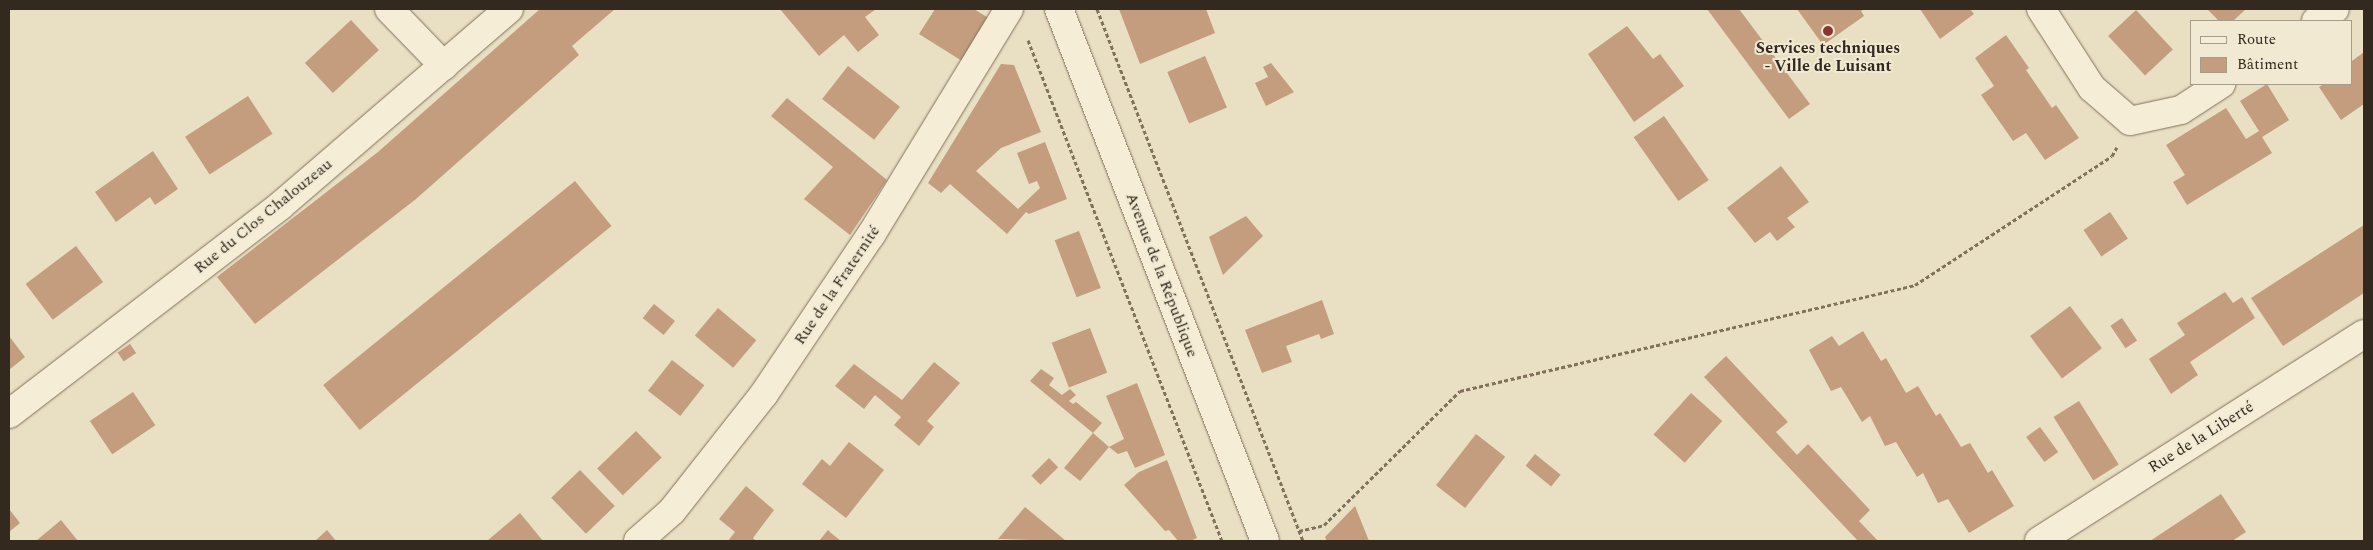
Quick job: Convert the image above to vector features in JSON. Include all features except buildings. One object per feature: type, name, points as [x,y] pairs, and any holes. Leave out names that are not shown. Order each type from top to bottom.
[{"type":"street","points":[[389,9],[444,66]]},
{"type":"street","name":"Rue du Clos Chalouzeau","points":[[9,414],[280,206],[509,9]]},
{"type":"street","name":"Rue de la Fraternité","points":[[638,541],[672,511],[764,394],[871,235],[1009,9]]},
{"type":"street","name":"Avenue de la République","points":[[1059,9],[1265,541]]},
{"type":"street","points":[[2041,9],[2092,88],[2130,122],[2181,110],[2219,85]]},
{"type":"street","points":[[2318,20],[2335,9]]},
{"type":"street","name":"Rue de la Liberté","points":[[2039,541],[2364,334]]},
{"type":"path","points":[[1097,9],[1303,541]]},
{"type":"path","points":[[1026,35],[1222,541]]},
{"type":"path","points":[[1299,531],[1324,525],[1460,392],[1914,286],[2112,156],[2130,122]]},
{"type":"place","name":"Services techniques - Ville de Luisant","points":[[1828,31]]}]
